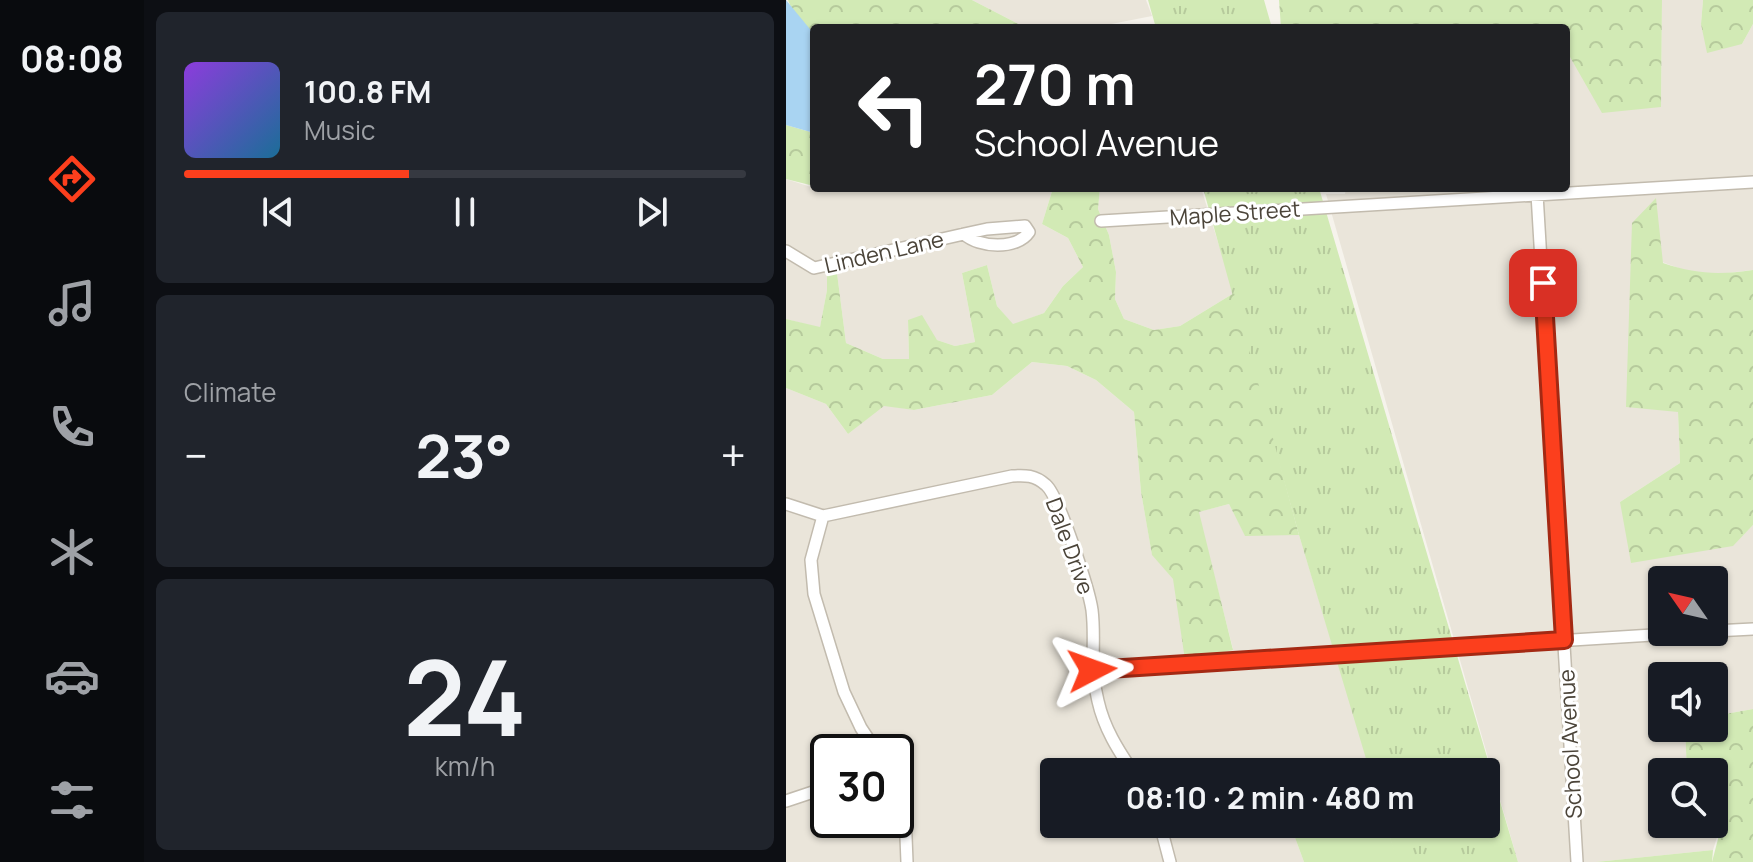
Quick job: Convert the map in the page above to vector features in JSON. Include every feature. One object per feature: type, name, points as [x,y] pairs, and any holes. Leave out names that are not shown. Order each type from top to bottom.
[{"type":"street","name":"Maple Street","points":[[1101,221],[1753,182]]},
{"type":"street","name":"School Avenue","points":[[1537,194],[1577,862]]},
{"type":"street","name":"Linden Lane","points":[[786,251],[814,268],[964,234],[987,229],[1025,226],[1029,232],[1024,239],[985,245],[964,234]]},
{"type":"street","name":"Dale Drive","points":[[786,504],[823,516],[1012,476],[1025,475],[1043,482],[1049,487],[1060,511],[1091,606],[1092,670],[1103,722],[1125,758]]},
{"type":"street","points":[[823,516],[811,560],[814,594],[844,692],[865,734]]},
{"type":"street","points":[[1728,630],[1753,629]]},
{"type":"street","points":[[1092,670],[1648,635]]},
{"type":"street","points":[[786,801],[810,793]]},
{"type":"street","points":[[906,838],[907,862]]},
{"type":"street","points":[[1164,838],[1170,862]]},
{"type":"shaded area","points":[[972,0],[1146,0],[1152,16],[1111,24],[1018,24]]},
{"type":"shaded area","points":[[1662,0],[1703,0],[1701,24],[1742,44],[1753,24],[1753,270],[1692,273],[1662,262],[1655,199],[1678,412],[1680,463],[1620,502],[1732,546],[1753,525],[1753,709],[1728,713],[1728,662],[1648,662],[1648,742],[1686,742],[1686,758],[1648,758],[1648,838],[1717,838],[1713,850],[1596,862],[1518,862],[1500,799],[1500,758],[1488,758],[1326,194],[1570,192],[1570,56],[1581,74],[1661,106]]},
{"type":"shaded area","points":[[786,179],[810,187],[810,192],[1052,192],[1042,224],[1068,238],[1083,267],[1063,286],[1044,313],[1013,325],[997,306],[987,265],[962,273],[975,342],[955,346],[937,340],[908,320],[909,359],[883,359],[846,343],[837,273],[827,275],[820,328],[786,319]]},
{"type":"shaded area","points":[[1100,192],[1202,192],[1234,293],[1180,326],[1154,330],[1124,319],[1115,299],[1116,272],[1109,235],[1098,209]]},
{"type":"shaded area","points":[[1032,362],[1067,366],[1096,380],[1134,412],[1141,492],[1152,554],[1233,649],[1198,512],[1229,504],[1245,535],[1299,535],[1367,758],[1040,758],[1040,838],[1295,838],[1304,862],[786,862],[786,388],[826,404],[848,434],[884,405],[914,410],[992,395]]},
{"type":"green space","points":[[788,0],[972,0],[1018,24],[810,24],[810,30],[793,12]]},
{"type":"green space","points":[[1148,0],[1264,0],[1271,24],[1155,24]]},
{"type":"green space","points":[[1279,0],[1662,0],[1661,107],[1602,113],[1570,57],[1570,24],[1281,24]]},
{"type":"green space","points":[[1703,0],[1753,0],[1753,24],[1742,44],[1707,53],[1701,24]]},
{"type":"green space","points":[[786,125],[810,132],[810,185],[786,179]]},
{"type":"green space","points":[[1052,192],[1100,192],[1098,209],[1109,235],[1116,272],[1115,299],[1124,319],[1154,330],[1180,326],[1234,293],[1299,535],[1245,536],[1229,504],[1199,512],[1233,650],[1185,660],[1173,579],[1152,555],[1141,492],[1134,412],[1096,380],[1067,366],[1032,362],[992,395],[914,410],[884,406],[848,434],[826,404],[786,388],[786,319],[820,327],[827,274],[837,273],[846,343],[883,359],[909,359],[908,320],[922,315],[937,340],[955,346],[975,342],[962,273],[987,265],[997,306],[1013,324],[1044,313],[1063,286],[1083,267],[1068,238],[1042,224]]},
{"type":"green space","points":[[1204,192],[1320,192],[1487,758],[1366,758],[1299,535]]},
{"type":"green space","points":[[1656,198],[1663,263],[1707,272],[1753,270],[1753,525],[1733,546],[1631,563],[1620,502],[1680,463],[1678,412],[1626,407],[1632,223]]},
{"type":"green space","points":[[1753,709],[1753,862],[1712,862],[1718,838],[1728,838],[1728,758],[1686,758],[1686,742],[1728,742],[1728,713]]},
{"type":"green space","points":[[1500,801],[1518,862],[1397,862],[1390,838],[1500,838]]},
{"type":"green space","points":[[1295,838],[1390,838],[1398,862],[1304,862]]},
{"type":"green space","points":[[1713,850],[1712,862],[1596,862]]},
{"type":"water","points":[[786,0],[810,29],[810,132],[786,125]]},
{"type":"route","points":[[1092,670],[1564,640],[1543,283]]}]
